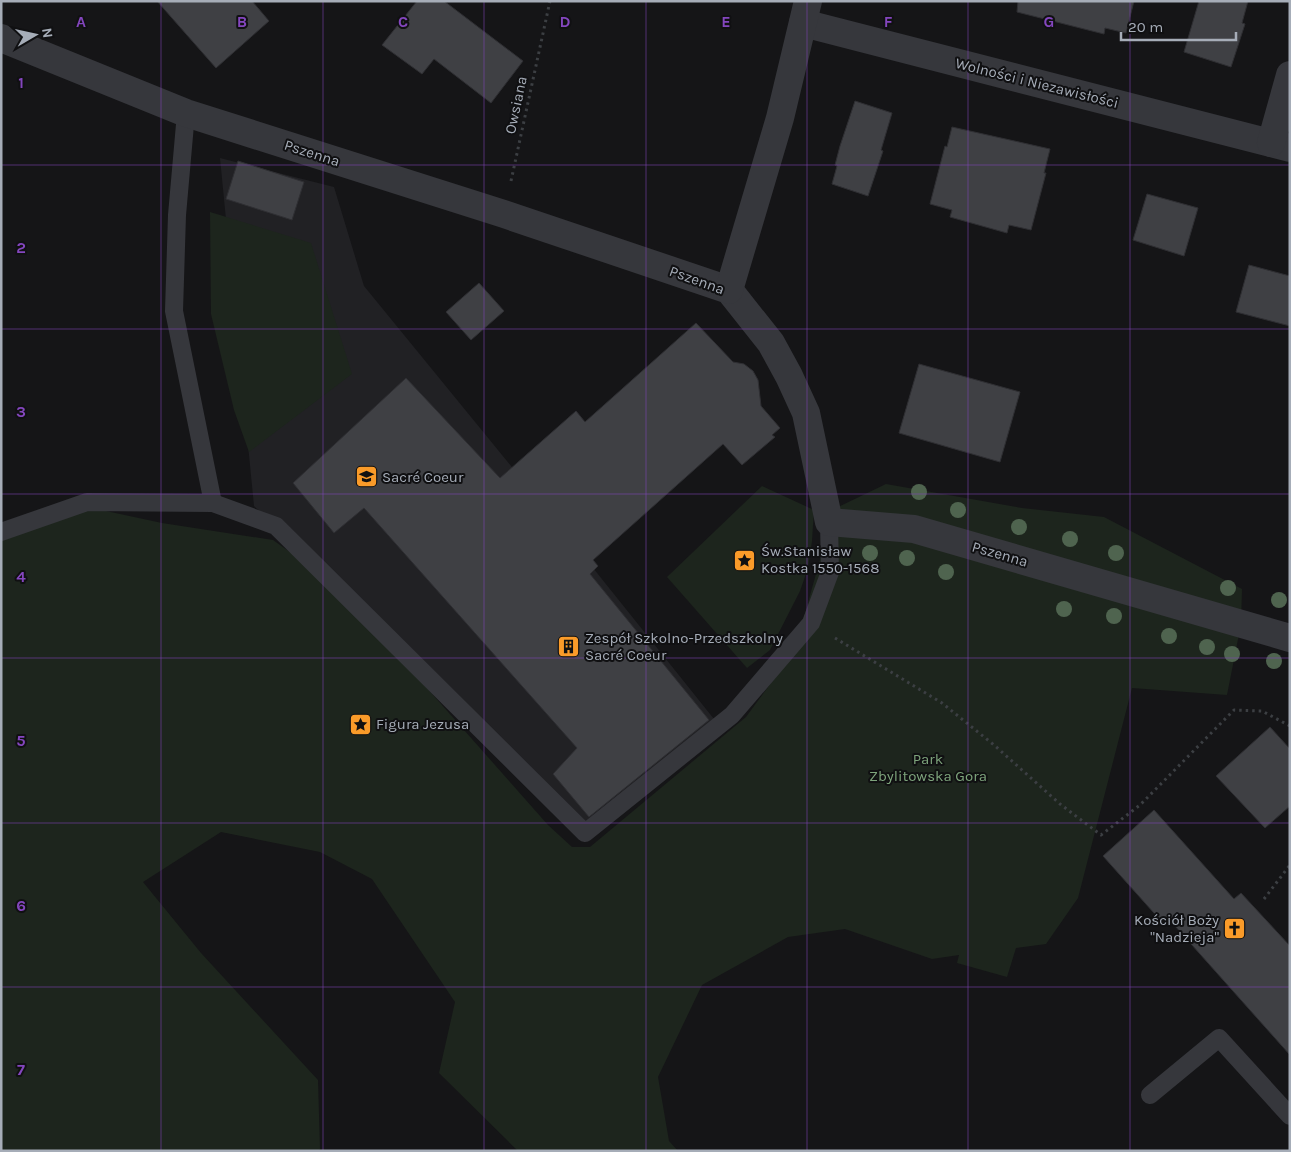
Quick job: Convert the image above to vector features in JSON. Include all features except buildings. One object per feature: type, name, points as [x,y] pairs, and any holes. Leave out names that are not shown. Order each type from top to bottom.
[{"type":"street","name":"Wolności i Niezawisłości","points":[[729,290],[780,118],[805,12],[1281,146]]},
{"type":"street","name":"Pszenna","points":[[1,38],[186,113],[504,214],[729,290],[771,343],[790,376],[806,413],[829,522],[914,530],[1290,638]]},
{"type":"street","points":[[1281,146],[1290,74]]},
{"type":"lane","points":[[186,113],[177,215],[174,311],[213,503]]},
{"type":"lane","points":[[1,532],[87,502],[213,503],[276,526],[585,833],[732,715],[810,623],[830,572],[829,522]]},
{"type":"lane","points":[[1150,1095],[1219,1038],[1290,1116]]},
{"type":"path","name":"Owsiana","points":[[504,214],[550,1]]},
{"type":"path","points":[[810,623],[942,703],[994,745],[1060,804],[1101,835],[1140,805],[1234,710],[1262,712],[1290,726]]},
{"type":"path","points":[[1264,899],[1290,865]]},
{"type":"shaded area","points":[[220,158],[334,187],[364,286],[714,719],[588,829],[254,506]]},
{"type":"green space","points":[[210,212],[311,243],[352,374],[249,452],[234,410],[211,314]]},
{"type":"green space","name":"Park Zbylitowska Gora","points":[[886,484],[1022,508],[1104,517],[1242,589],[1241,624],[1227,695],[1132,688],[1078,898],[1046,944],[1016,948],[1007,977],[957,963],[959,955],[932,959],[845,929],[788,937],[702,985],[658,1077],[669,1141],[678,1151],[518,1151],[439,1073],[455,1002],[372,879],[320,852],[221,832],[143,882],[201,953],[318,1080],[320,1149],[318,1151],[1,1151],[1,534],[92,508],[162,523],[273,540],[322,575],[365,618],[548,825],[572,847],[590,847],[746,717],[774,679],[804,617],[834,509]]},
{"type":"green space","points":[[762,486],[814,510],[812,541],[808,568],[800,591],[770,650],[747,668],[667,577]]},
{"type":"place","name":"Sacré Coeur","points":[[366,477]]},
{"type":"place","name":"Św.Stanisław Kostka 1550-1568","points":[[745,560]]},
{"type":"place","name":"Zespół Szkolno-Przedszkolny Sacré Coeur","points":[[569,647]]},
{"type":"place","name":"Figura Jezusa","points":[[360,724]]},
{"type":"place","name":"Kościół Boży \"Nadzieja\"","points":[[1235,929]]}]
